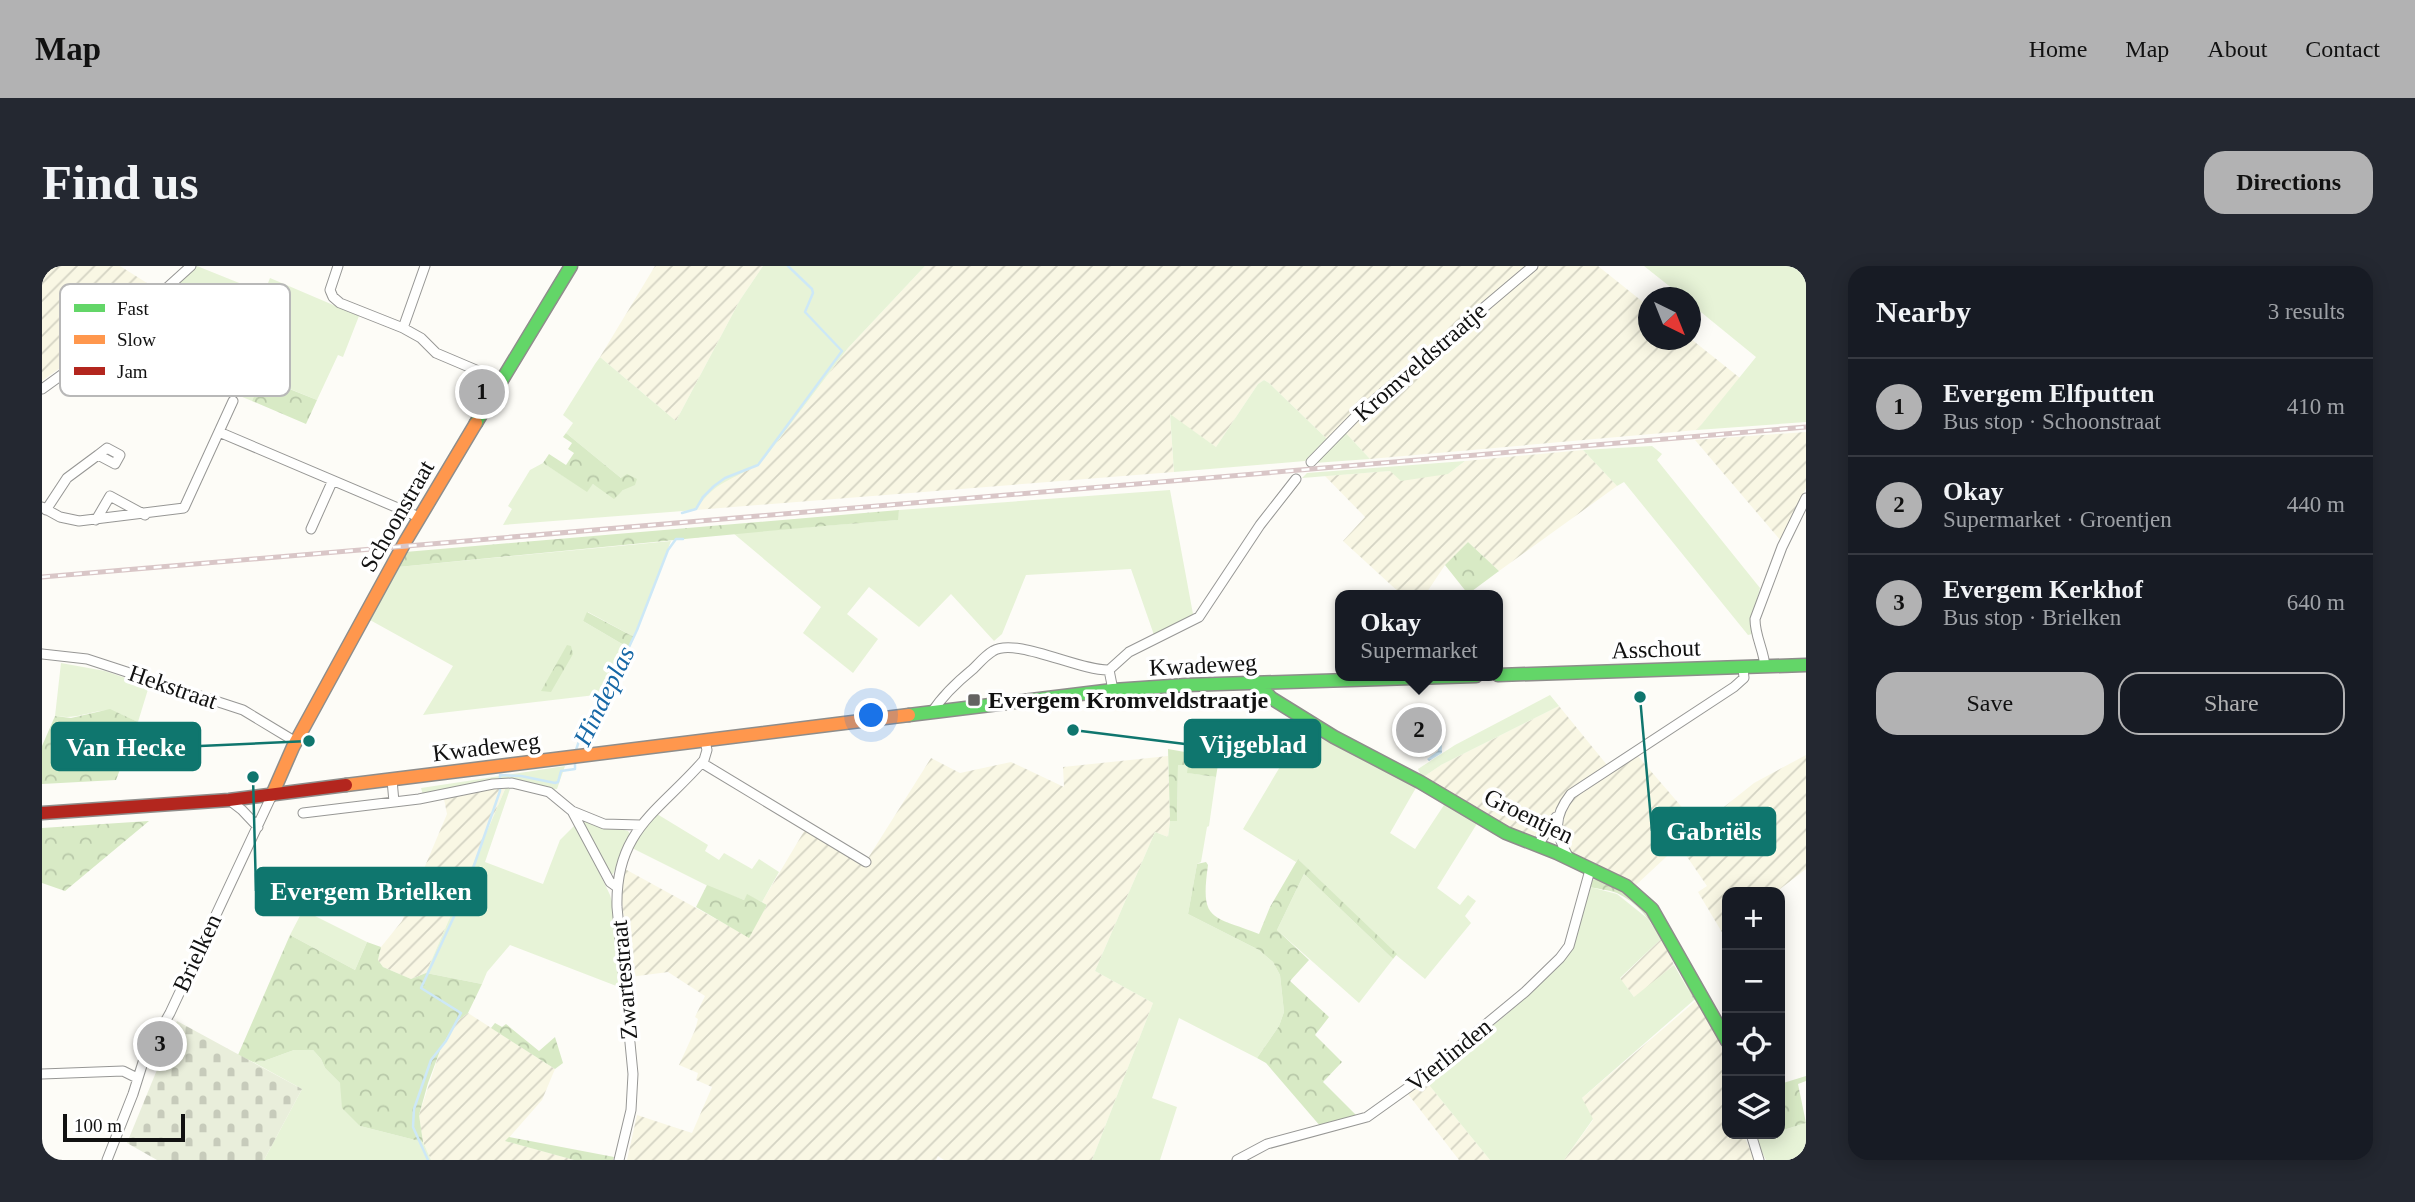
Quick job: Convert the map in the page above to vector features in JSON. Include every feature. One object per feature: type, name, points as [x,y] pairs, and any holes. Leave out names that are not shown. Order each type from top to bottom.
[{"type":"main road","name":"Schoonstraat","points":[[272,795],[296,742],[419,517],[571,266]]},
{"type":"main road","name":"Asschout","points":[[1503,675],[1806,665]]},
{"type":"main road","name":"Kwadeweg","points":[[42,813],[229,800],[1113,690],[1335,681]]},
{"type":"main road","name":"Groentjen","points":[[1258,683],[1271,698],[1334,737],[1420,782],[1506,833],[1626,886],[1653,909],[1722,1032]]},
{"type":"street","points":[[171,284],[191,266]]},
{"type":"street","points":[[338,266],[330,290],[340,303],[403,328],[421,338],[436,354],[502,381]]},
{"type":"street","points":[[403,328],[425,266]]},
{"type":"street","name":"Kromveldstraatje","points":[[1311,462],[1358,414],[1533,266]]},
{"type":"street","points":[[42,389],[60,376]]},
{"type":"street","points":[[98,455],[67,478],[44,509],[60,517],[79,521],[145,515],[184,508],[233,401]]},
{"type":"street","points":[[219,432],[419,517]]},
{"type":"street","points":[[1113,690],[1110,670],[1115,663],[1129,652],[1199,617],[1260,525],[1296,479]]},
{"type":"street","points":[[312,528],[332,482]]},
{"type":"street","points":[[96,520],[110,496],[145,515]]},
{"type":"street","points":[[1765,667],[1765,655],[1755,630],[1755,619],[1782,547],[1806,498]]},
{"type":"street","points":[[932,712],[942,697],[993,650],[1006,647],[1025,650],[1085,667],[1110,670]]},
{"type":"street","name":"Hekstraat","points":[[42,654],[88,659],[243,710],[296,742]]},
{"type":"street","points":[[1538,845],[1560,809],[1580,786],[1637,752],[1734,687],[1744,678],[1743,668]]},
{"type":"street","points":[[617,887],[621,864],[640,825],[702,763],[707,750],[705,741]]},
{"type":"street","points":[[702,763],[866,862]]},
{"type":"street","points":[[391,780],[394,802]]},
{"type":"street","name":"Kwadeweg","points":[[303,813],[445,795],[494,784],[512,783],[549,792],[572,811],[604,824],[640,825]]},
{"type":"street","name":"Brielken","points":[[107,1160],[144,1059],[170,1013],[272,795]]},
{"type":"street","points":[[229,800],[258,827]]},
{"type":"street","points":[[1560,809],[1557,829],[1570,859]]},
{"type":"street","name":"Zwartestraat","points":[[572,811],[610,882],[617,887],[633,1074],[631,1110],[619,1160]]},
{"type":"street","name":"Vierlinden","points":[[1237,1160],[1267,1144],[1367,1118],[1416,1082],[1525,992],[1560,958],[1569,946],[1590,870]]},
{"type":"street","points":[[42,1074],[123,1071],[137,1077]]},
{"type":"street","points":[[1753,1139],[1759,1160]]},
{"type":"shaded area","points":[[42,266],[120,266],[148,284],[60,284],[60,368],[42,381]]},
{"type":"shaded area","points":[[655,266],[763,266],[740,300],[676,421],[600,357]]},
{"type":"shaded area","points":[[925,266],[1530,266],[1378,391],[1327,439],[1264,380],[1258,384],[1216,447],[1170,415],[1174,472],[696,510],[707,494],[728,478],[753,468],[765,458],[848,348]]},
{"type":"shaded area","points":[[1539,266],[1598,266],[1638,298],[1638,350],[1701,350],[1701,347],[1740,378],[1697,430],[1370,459],[1344,431]]},
{"type":"shaded area","points":[[1806,432],[1806,488],[1781,541],[1695,440]]},
{"type":"shaded area","points":[[1583,450],[1617,486],[1499,571],[1468,542],[1445,565],[1428,590],[1397,590],[1343,541],[1365,517],[1325,476],[1390,471],[1448,474],[1465,461]]},
{"type":"shaded area","points":[[1559,706],[1607,765],[1570,790],[1539,838],[1531,839],[1519,835],[1422,778],[1441,765]]},
{"type":"shaded area","points":[[1637,755],[1699,827],[1754,783],[1806,755],[1806,869],[1783,887],[1722,887],[1722,932],[1698,892],[1707,886],[1679,845],[1636,885],[1589,866],[1571,853],[1561,830],[1562,815],[1573,797]]},
{"type":"shaded area","points":[[1168,756],[1168,837],[1155,832],[1095,971],[1153,1003],[1092,1160],[944,1160],[938,1156],[936,1160],[627,1160],[637,1115],[692,1133],[712,1087],[696,1080],[698,1073],[679,1065],[695,1030],[698,1019],[695,1017],[705,996],[668,972],[630,977],[621,891],[625,869],[749,937],[767,905],[762,902],[806,828],[865,863],[931,758],[960,773],[1011,762],[1064,787],[1063,767]]},
{"type":"shaded area","points":[[506,787],[426,973],[411,979],[383,967],[378,960],[381,947],[402,921],[447,814],[444,799]]},
{"type":"shaded area","points":[[1662,938],[1674,965],[1635,998],[1620,979]]},
{"type":"shaded area","points":[[1698,999],[1722,1045],[1722,1139],[1745,1139],[1755,1160],[1564,1160],[1593,1120],[1581,1099]]},
{"type":"shaded area","points":[[468,1013],[555,1069],[542,1100],[506,1141],[574,1160],[431,1160],[423,1142],[419,1115],[441,1048],[455,1023]]},
{"type":"shaded area","points":[[1425,1080],[1490,1160],[1459,1160],[1408,1094]]},
{"type":"green space","points":[[197,266],[242,284],[177,284]]},
{"type":"green space","points":[[763,266],[925,266],[848,348],[765,458],[712,491],[696,510],[503,525],[512,509],[508,506],[530,470],[543,463],[587,491],[593,484],[617,495],[623,490],[621,478],[566,433],[573,423],[563,415],[600,357],[676,421],[740,300]]},
{"type":"green space","points":[[1644,266],[1806,266],[1806,422],[1697,430],[1756,357],[1701,312],[1701,287],[1670,287]]},
{"type":"green space","points":[[270,278],[284,284],[268,284]]},
{"type":"green space","points":[[290,287],[359,316],[343,357],[338,355],[317,400],[290,389]]},
{"type":"green space","points":[[1264,380],[1327,439],[1305,461],[1174,472],[1170,414],[1216,447],[1258,384]]},
{"type":"green space","points":[[290,389],[317,400],[306,424],[252,401],[254,396],[290,396]]},
{"type":"green space","points":[[240,396],[254,396],[252,401]]},
{"type":"green space","points":[[1344,431],[1370,459],[1314,463]]},
{"type":"green space","points":[[566,433],[621,478],[627,474],[637,479],[635,485],[623,490],[614,499],[593,484],[587,492],[543,463],[549,454],[566,465],[574,453],[568,449],[572,443],[563,437]]},
{"type":"green space","points":[[1652,446],[1662,454],[1657,460],[1760,588],[1751,624],[1752,634],[1748,635],[1624,482],[1617,486],[1583,450]]},
{"type":"green space","points":[[1465,461],[1448,474],[1401,481],[1390,471],[1302,478],[1307,473]]},
{"type":"green space","points":[[1170,490],[1193,614],[1154,635],[1131,569],[1026,575],[1002,634],[994,641],[951,594],[919,627],[869,587],[847,614],[878,639],[853,673],[803,633],[821,607],[733,533],[897,520],[899,510]]},
{"type":"green space","points":[[899,510],[898,520],[398,567],[405,552]]},
{"type":"green space","points":[[671,541],[634,637],[588,612],[583,621],[629,648],[604,694],[423,715],[453,666],[370,620],[398,567]]},
{"type":"green space","points":[[1468,542],[1499,571],[1473,590],[1465,590],[1445,565]]},
{"type":"green space","points":[[587,612],[634,637],[629,648],[583,621]]},
{"type":"green space","points":[[567,645],[571,646],[573,654],[551,692],[541,691]]},
{"type":"green space","points":[[61,663],[105,671],[149,686],[138,722],[110,711],[73,717],[55,716]]},
{"type":"green space","points":[[1550,695],[1559,706],[1441,765],[1422,778],[1418,769],[1455,745]]},
{"type":"green space","points":[[110,709],[138,722],[116,780],[42,784],[42,746],[55,716],[71,718]]},
{"type":"green space","points":[[1303,728],[1417,786],[1390,833],[1415,849],[1446,802],[1478,822],[1437,888],[1460,905],[1468,895],[1476,901],[1465,916],[1471,923],[1425,979],[1396,955],[1298,859],[1296,862],[1243,829]]},
{"type":"green space","points":[[1168,749],[1219,758],[1216,777],[1187,773],[1188,765],[1178,765],[1177,821],[1170,821]]},
{"type":"green space","points":[[1178,764],[1188,765],[1188,773],[1216,777],[1209,826],[1201,862],[1197,864],[1188,914],[1259,950],[1273,962],[1280,975],[1284,1012],[1279,1026],[1257,1058],[1179,1018],[1152,1098],[1177,1107],[1160,1160],[1092,1160],[1153,1003],[1095,971],[1155,832],[1168,837],[1170,821],[1177,821]]},
{"type":"green space","points":[[565,766],[557,789],[550,790],[519,782],[423,795],[421,788]]},
{"type":"green space","points":[[506,787],[510,789],[485,862],[543,884],[560,840],[576,824],[614,908],[619,987],[510,945],[487,972],[482,984],[426,973]]},
{"type":"green space","points":[[657,814],[708,845],[705,851],[719,860],[724,853],[752,869],[759,859],[779,872],[762,902],[747,895],[744,900],[716,890],[632,848],[636,838]]},
{"type":"green space","points":[[580,820],[628,831],[630,834],[613,874],[610,874]]},
{"type":"green space","points":[[149,821],[65,891],[42,883],[42,828]]},
{"type":"green space","points":[[1298,859],[1397,954],[1393,959],[1304,874],[1277,930],[1309,960],[1290,981],[1329,1017],[1315,1035],[1342,1062],[1323,1082],[1359,1118],[1321,1127],[1266,1063],[1257,1058],[1279,1026],[1284,1012],[1280,975],[1273,962],[1259,950],[1188,914],[1197,864],[1206,862],[1206,897],[1212,914],[1259,934],[1270,907]]},
{"type":"green space","points":[[1304,874],[1393,959],[1359,1003],[1277,930]]},
{"type":"green space","points":[[1591,879],[1612,884],[1629,894],[1644,908],[1669,943],[1698,999],[1694,1000],[1663,940],[1642,912],[1617,893],[1590,887]]},
{"type":"green space","points":[[707,885],[744,900],[747,894],[767,905],[749,938],[696,907]]},
{"type":"green space","points":[[1590,887],[1617,894],[1647,918],[1662,938],[1620,978],[1634,997],[1674,965],[1694,1000],[1582,1098],[1593,1119],[1564,1160],[1490,1160],[1425,1080],[1506,1015],[1568,955]]},
{"type":"green space","points":[[303,910],[367,942],[355,970],[290,935]]},
{"type":"green space","points":[[290,935],[355,970],[367,942],[381,947],[378,960],[383,967],[411,979],[426,973],[482,984],[468,1013],[455,1023],[441,1048],[419,1115],[423,1142],[360,1126],[342,1108],[340,1083],[325,1068],[313,1050],[294,1050],[264,1061],[253,1062],[238,1055]]},
{"type":"green space","points":[[177,1021],[302,1089],[264,1160],[157,1160],[127,1143]]},
{"type":"green space","points":[[495,1023],[502,1027],[506,1024],[539,1051],[555,1037],[563,1063],[555,1069],[491,1028]]},
{"type":"green space","points":[[294,1050],[313,1050],[321,1059],[325,1068],[340,1083],[360,1126],[423,1142],[431,1160],[264,1160],[302,1089],[253,1062],[264,1061]]},
{"type":"green space","points":[[1806,1076],[1806,1081],[1798,1084],[1806,1123],[1785,1129],[1785,1082]]},
{"type":"green space","points":[[1806,1123],[1806,1160],[1766,1160],[1755,1139],[1785,1139],[1785,1129]]},
{"type":"green space","points":[[509,1137],[614,1157],[613,1160],[574,1160],[505,1141]]},
{"type":"water","points":[[1437,718],[1441,718],[1442,753],[1429,761],[1427,759],[1438,751]]},
{"type":"waterway","name":"Hindeplas","points":[[682,513],[696,509],[703,497],[725,478],[758,465],[842,351],[805,312],[813,293],[812,289],[788,266]]},
{"type":"waterway","name":"Hindeplas","points":[[575,753],[585,723],[622,662],[637,630],[668,550],[676,539],[683,539]]},
{"type":"waterway","name":"Hindeplas","points":[[428,1160],[413,1127],[414,1109],[431,1060],[446,1041],[461,1013],[421,988],[463,897],[500,791],[500,775],[555,783],[558,782],[561,771],[575,769],[575,760]]},
{"type":"railway","points":[[42,577],[1806,427]]},
{"type":"traffic: fast","points":[[476,423],[571,266]]},
{"type":"traffic: fast","points":[[1503,675],[1806,665]]},
{"type":"traffic: fast","points":[[909,715],[1113,690],[1335,680]]},
{"type":"traffic: fast","points":[[1258,683],[1271,698],[1334,737],[1420,782],[1506,833],[1557,853],[1626,886],[1652,909],[1722,1032]]},
{"type":"traffic: slow","points":[[272,795],[293,747],[405,542],[476,423]]},
{"type":"traffic: slow","points":[[346,785],[909,715]]},
{"type":"traffic: jam","points":[[42,813],[229,800],[346,785]]},
{"type":"place","name":"Evergem Elfputten","points":[[482,392]]},
{"type":"place","name":"Gabriëls","points":[[1640,697]]},
{"type":"place","name":"Evergem Kromveldstraatje","points":[[974,700]]},
{"type":"place","name":"Vijgeblad","points":[[1073,730]]},
{"type":"place","name":"Okay","points":[[1419,730]]},
{"type":"place","name":"Van Hecke","points":[[309,741]]},
{"type":"place","name":"Evergem Brielken","points":[[253,777]]},
{"type":"place","name":"Evergem Kerkhof","points":[[160,1044]]}]
